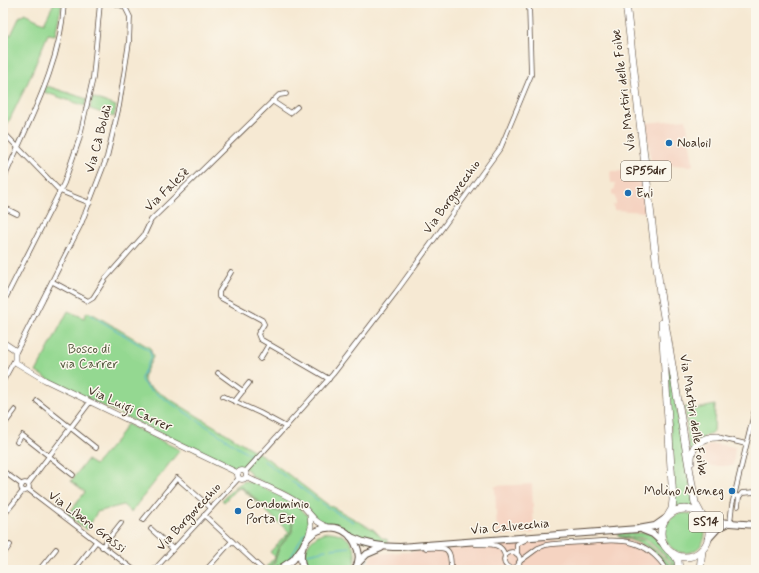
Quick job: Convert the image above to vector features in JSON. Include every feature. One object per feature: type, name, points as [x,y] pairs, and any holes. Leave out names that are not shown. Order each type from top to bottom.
[{"type":"highway","name":"Via Martiri delle Foibe","points":[[626,3],[660,293],[695,503],[703,517]]},
{"type":"highway","name":"Via Martiri delle Foibe","points":[[660,293],[673,500],[667,517]]},
{"type":"highway","points":[[691,478],[691,457],[693,449],[703,439],[717,436]]},
{"type":"highway","name":"SS14","points":[[667,517],[678,510],[686,509],[695,511],[703,517],[708,529],[708,540],[702,550],[688,557],[674,554]]},
{"type":"highway","points":[[667,517],[661,531],[664,544],[674,554],[678,561],[679,570]]},
{"type":"highway","points":[[700,570],[702,550]]},
{"type":"main road","name":"Via Calvecchia","points":[[332,528],[342,530],[351,537],[366,544],[385,547],[638,529],[655,526],[667,517]]},
{"type":"main road","name":"SS14","points":[[703,517],[712,521],[756,525]]},
{"type":"main road","name":"SS14","points":[[708,540],[718,528],[729,523]]},
{"type":"main road","points":[[278,570],[292,560],[302,548],[308,537],[318,530],[332,528]]},
{"type":"main road","name":"Via Calvecchia","points":[[638,529],[649,531],[664,544]]},
{"type":"main road","points":[[351,537],[358,548],[358,563],[355,570]]},
{"type":"main road","name":"Via Calvecchia","points":[[358,563],[371,551],[385,547]]},
{"type":"main road","points":[[302,548],[301,559],[304,570]]},
{"type":"street","points":[[3,181],[51,68],[61,29],[64,3]]},
{"type":"street","points":[[3,303],[60,191],[79,140],[90,98],[97,52],[100,3]]},
{"type":"street","name":"Via Cà Boldù","points":[[53,282],[90,203],[106,157],[115,124],[129,42],[129,13],[122,5],[113,3]]},
{"type":"street","name":"Via Borgovecchio","points":[[245,474],[329,379],[396,292],[501,147],[531,75],[529,3]]},
{"type":"street","points":[[280,89],[279,95],[286,94]]},
{"type":"street","name":"Via Falesè","points":[[85,306],[144,235],[151,220],[279,95]]},
{"type":"street","points":[[272,101],[290,113],[297,107]]},
{"type":"street","points":[[3,132],[60,191],[90,203]]},
{"type":"street","points":[[3,207],[17,214]]},
{"type":"street","points":[[231,272],[219,292],[219,297],[262,320],[264,324],[258,336],[329,379]]},
{"type":"street","points":[[3,381],[14,361],[16,352],[53,282],[88,301]]},
{"type":"street","points":[[3,342],[16,352]]},
{"type":"street","points":[[260,360],[269,344]]},
{"type":"street","name":"Via Luigi Carrer","points":[[14,361],[45,380],[238,476]]},
{"type":"street","points":[[218,373],[243,391]]},
{"type":"street","points":[[235,401],[249,383]]},
{"type":"street","points":[[223,396],[286,427]]},
{"type":"street","points":[[37,400],[96,448]]},
{"type":"street","points":[[4,514],[23,491],[26,492],[29,490],[28,484],[72,428],[90,402]]},
{"type":"street","points":[[729,523],[737,496],[746,444],[756,405]]},
{"type":"street","points":[[4,424],[15,410]]},
{"type":"street","points":[[17,442],[22,435],[73,475]]},
{"type":"street","points":[[717,436],[746,444]]},
{"type":"street","points":[[3,471],[22,484],[28,484]]},
{"type":"street","points":[[245,474],[242,480],[238,476],[240,471],[298,502],[317,522],[332,528]]},
{"type":"street","name":"Via Borgovecchio","points":[[154,570],[238,476]]},
{"type":"street","points":[[143,520],[177,478],[211,508]]},
{"type":"street","points":[[22,484],[23,491]]},
{"type":"street","name":"Via Libero Grassi","points":[[29,490],[134,570]]},
{"type":"street","points":[[737,496],[742,493],[756,492]]},
{"type":"street","points":[[737,496],[738,506]]},
{"type":"street","points":[[204,515],[262,570]]},
{"type":"street","points":[[308,537],[311,528],[310,516]]},
{"type":"street","points":[[102,547],[121,523]]},
{"type":"street","points":[[150,529],[173,549]]},
{"type":"street","points":[[519,562],[516,545],[520,541],[556,538],[570,534]]},
{"type":"street","points":[[505,563],[511,569],[528,554],[548,544],[620,540],[637,544],[647,549],[658,557],[667,570]]},
{"type":"street","points":[[206,570],[232,541]]},
{"type":"street","points":[[74,570],[96,542]]},
{"type":"street","points":[[469,542],[477,544],[497,544],[502,548],[505,557],[505,570]]},
{"type":"street","points":[[3,544],[9,547],[5,552]]},
{"type":"street","points":[[412,546],[417,548],[446,549],[451,556],[451,570]]},
{"type":"street","points":[[39,570],[56,549]]},
{"type":"street","points":[[505,557],[510,552],[517,554],[528,554]]},
{"type":"shaded area","name":"Noaloil","points":[[686,119],[693,163],[692,166],[651,164],[646,123]]},
{"type":"shaded area","name":"Eni","points":[[610,171],[641,171],[646,212],[614,210],[613,205],[616,204],[615,196],[612,195],[612,190],[615,189],[615,183],[611,183]]},
{"type":"shaded area","points":[[716,444],[735,447],[733,466],[707,466],[708,477],[704,478],[701,474],[700,453],[708,445]]},
{"type":"shaded area","points":[[532,484],[534,533],[497,536],[495,486]]},
{"type":"shaded area","points":[[564,539],[627,539],[640,543],[655,552],[670,570],[364,570],[373,554],[500,546],[511,543]]},
{"type":"green space","points":[[54,3],[62,3],[55,35],[48,34],[28,82],[5,129],[3,127],[3,32],[11,35],[20,16],[23,16],[24,14],[44,23]]},
{"type":"green space","points":[[47,86],[87,99],[85,106],[44,92]]},
{"type":"green space","points":[[92,97],[116,106],[114,117],[90,109]]},
{"type":"green space","name":"Bosco di via Carrer","points":[[68,311],[84,318],[87,312],[93,314],[150,348],[153,357],[143,377],[145,384],[268,459],[327,504],[374,530],[382,538],[388,540],[388,545],[359,539],[344,528],[319,522],[302,503],[251,476],[249,471],[243,467],[231,467],[53,382],[36,372]]},
{"type":"green space","points":[[666,346],[693,507],[682,506],[675,508]]},
{"type":"green space","points":[[715,405],[714,432],[706,435],[689,452],[685,407],[696,409]]},
{"type":"green space","points":[[127,424],[180,450],[131,512],[123,505],[97,512],[87,530],[68,515],[85,492],[71,481],[87,460],[95,465],[118,438]]},
{"type":"green space","points":[[245,481],[254,483],[295,503],[308,516],[310,524],[307,535],[297,553],[276,570],[265,570],[274,564],[279,548],[292,532],[293,521],[290,516],[262,504],[242,487],[234,487]]},
{"type":"green space","points":[[240,488],[235,490],[224,502],[222,500],[233,489]]},
{"type":"green space","points":[[241,488],[262,506],[285,514],[292,520],[291,532],[278,548],[275,557],[270,552],[289,532]]},
{"type":"green space","points":[[689,513],[696,516],[702,522],[705,533],[704,541],[696,550],[689,553],[681,553],[674,550],[666,541],[665,529],[668,522],[677,514]]},
{"type":"green space","points":[[328,532],[342,535],[352,544],[355,556],[352,570],[308,570],[305,557],[308,545],[316,537]]},
{"type":"green space","points":[[618,533],[648,533],[655,537],[666,551],[674,557],[678,570],[670,570],[660,557],[641,544],[619,537],[644,540],[670,563],[676,566],[645,538],[618,536]]},
{"type":"green space","points":[[275,557],[273,563],[269,567],[266,567]]},
{"type":"waterway","points":[[91,315],[150,351],[151,357],[141,378],[142,382],[148,388],[252,456]]},
{"type":"waterway","points":[[264,461],[327,507],[354,522]]},
{"type":"waterway","points":[[287,561],[306,532]]},
{"type":"waterway","points":[[331,549],[349,547]]},
{"type":"waterway","points":[[308,554],[326,550]]},
{"type":"waterway","points":[[362,570],[368,558]]},
{"type":"place","name":"Noaloil","points":[[669,143]]},
{"type":"place","name":"Eni","points":[[628,193]]},
{"type":"place","name":"Molino Meneg","points":[[732,491]]},
{"type":"place","name":"Condominio Porta Est","points":[[238,511]]}]
